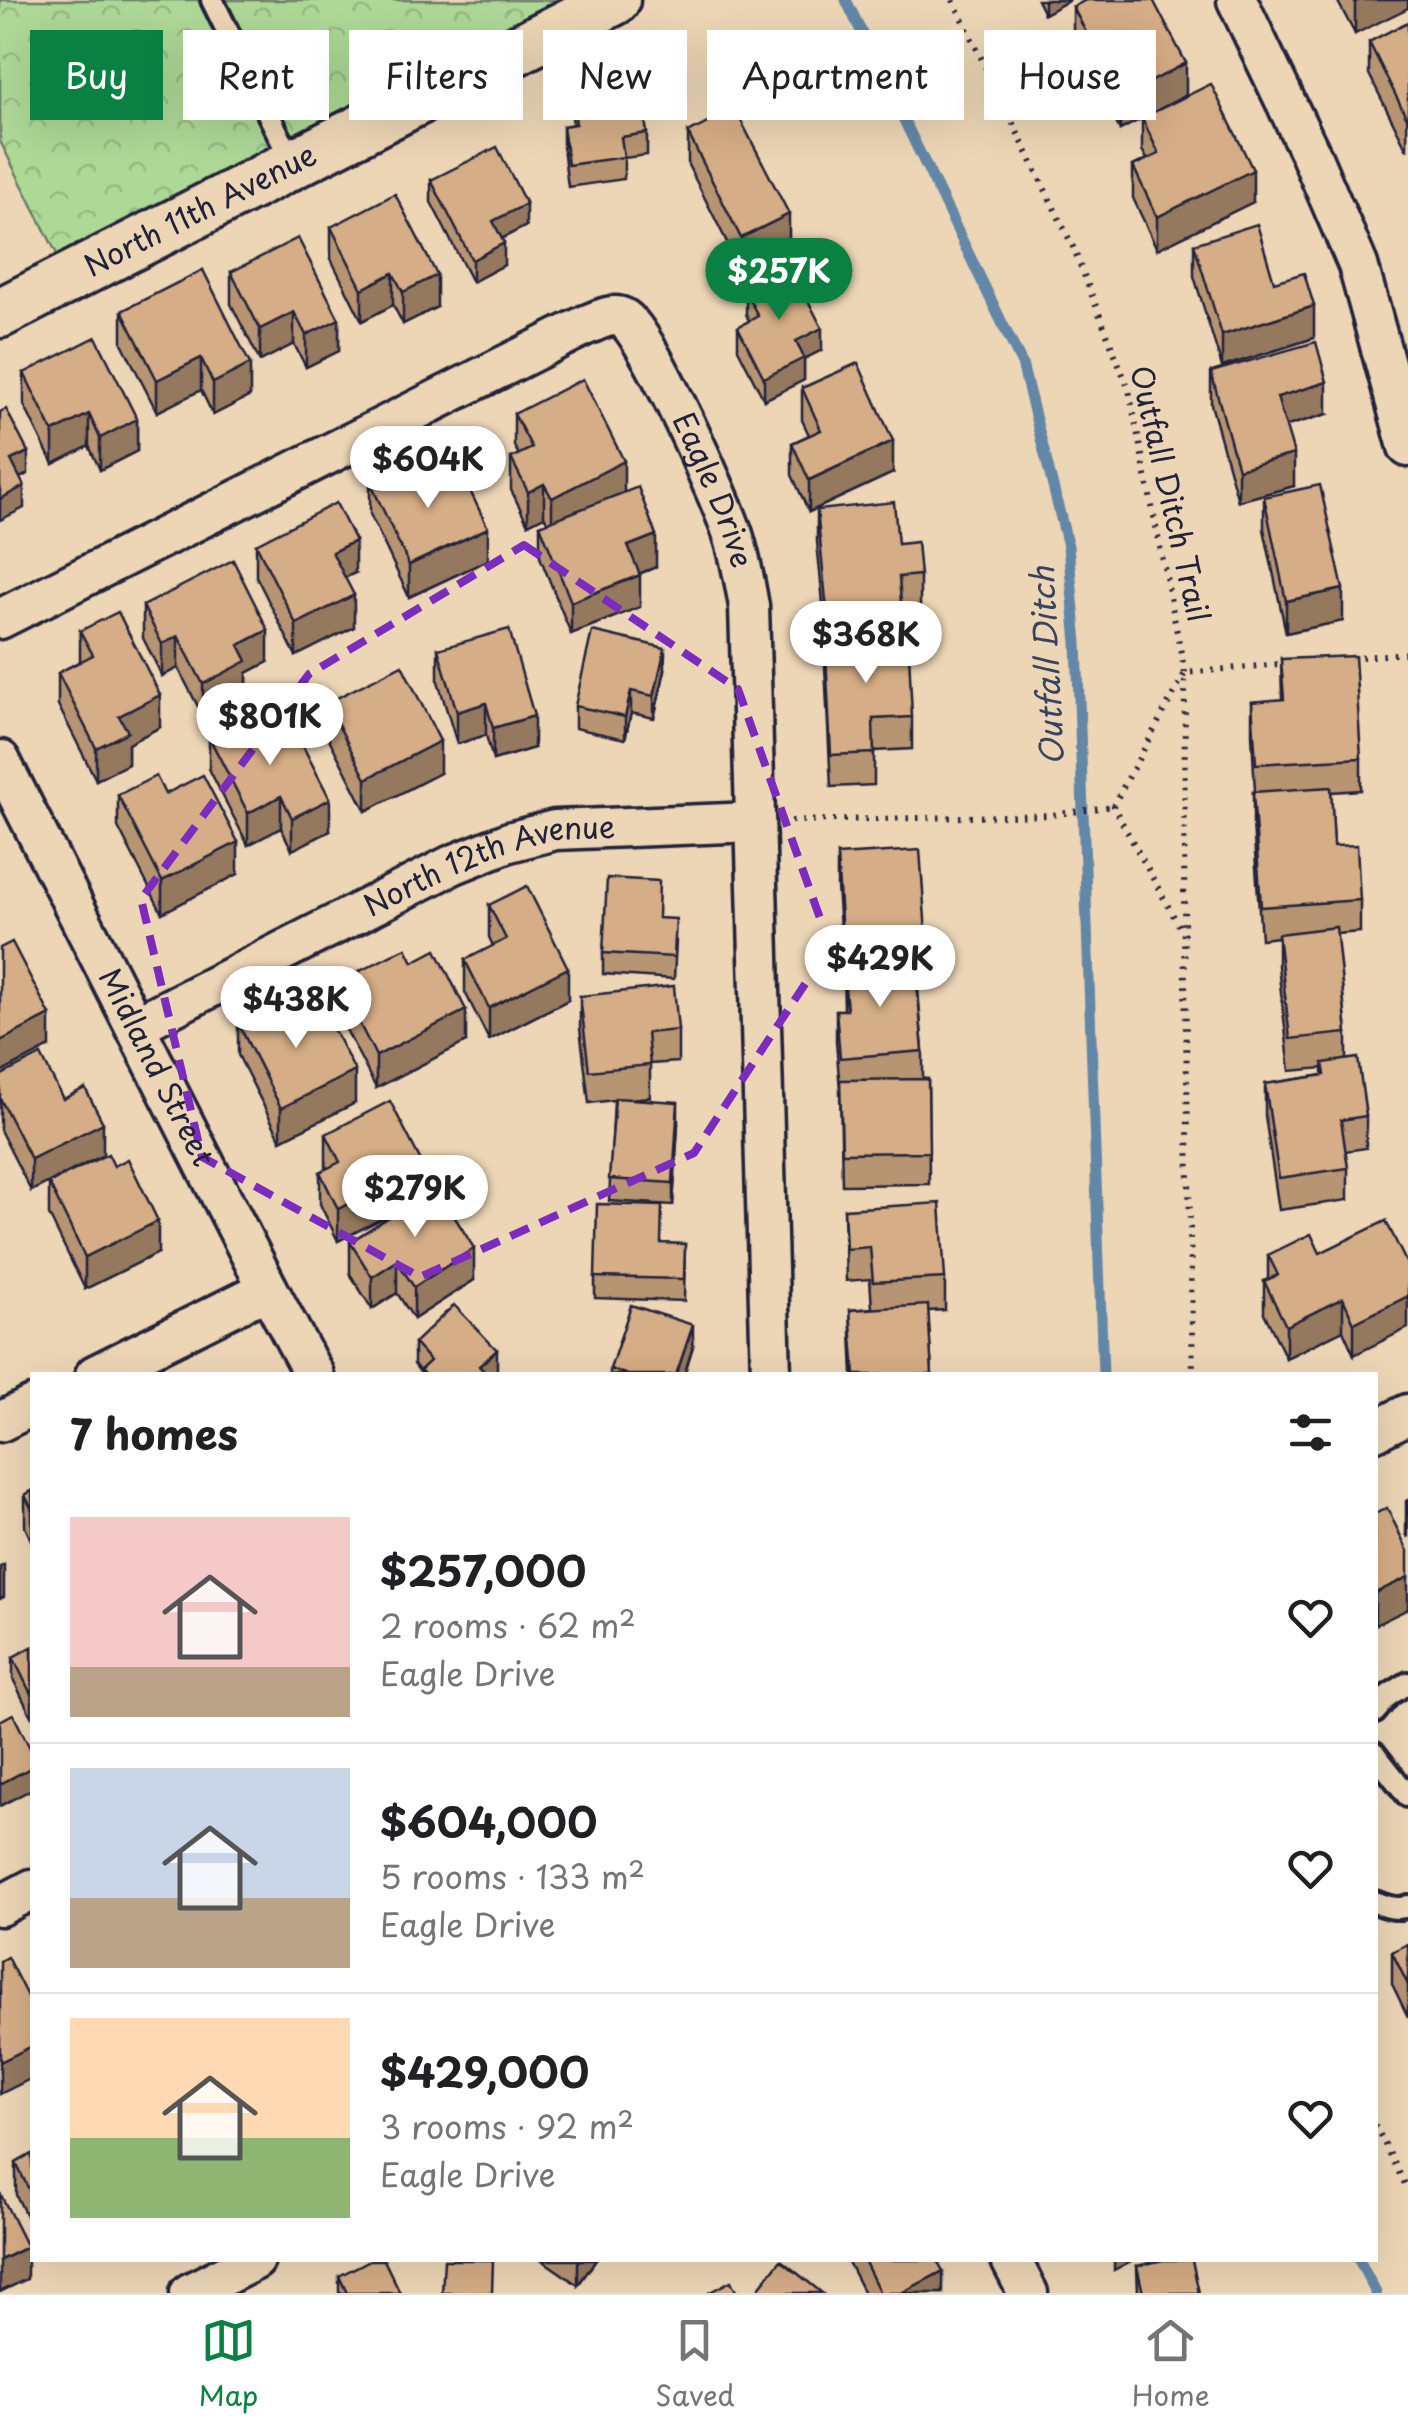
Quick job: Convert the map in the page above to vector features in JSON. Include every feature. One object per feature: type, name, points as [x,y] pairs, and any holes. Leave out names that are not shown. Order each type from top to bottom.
[{"type":"street","name":"North 11th Avenue","points":[[0,313],[615,0]]},
{"type":"street","points":[[1237,0],[1358,265],[1402,398],[1408,448]]},
{"type":"street","name":"Eagle Drive","points":[[0,619],[586,325],[612,316],[631,324],[710,476],[734,538],[749,606],[771,1372]]},
{"type":"street","name":"Midland Street","points":[[0,760],[312,1372]]},
{"type":"street","name":"North 12th Avenue","points":[[135,1026],[452,865],[508,842],[555,830],[754,822]]},
{"type":"street","points":[[100,1372],[268,1289]]},
{"type":"street","points":[[0,1422],[30,1407]]},
{"type":"street","points":[[1378,1429],[1408,1414]]},
{"type":"street","points":[[0,1906],[30,1890]]},
{"type":"street","points":[[190,2293],[251,2262]]},
{"type":"street","points":[[1013,2262],[1028,2293]]},
{"type":"lane","points":[[212,0],[293,164]]},
{"type":"lane","points":[[1378,1709],[1408,1683]]},
{"type":"lane","points":[[1378,1758],[1408,1796]]},
{"type":"lane","points":[[1378,1903],[1408,1906]]},
{"type":"path","name":"Outfall Ditch Trail","points":[[953,0],[1073,247],[1129,390],[1185,673],[1184,936],[1193,1372]]},
{"type":"path","points":[[1334,660],[1408,653]]},
{"type":"path","points":[[754,822],[1052,815],[1113,806],[1185,673],[1296,663]]},
{"type":"path","name":"Outfall Ditch Trail","points":[[1113,806],[1184,936]]},
{"type":"path","points":[[1378,2131],[1408,2190]]},
{"type":"highlighted area","points":[[524,545],[738,689],[830,946],[694,1153],[420,1277],[202,1157],[141,899],[309,674]]},
{"type":"green space","points":[[0,0],[615,0],[556,30],[543,30],[543,37],[523,47],[523,30],[349,30],[349,120],[379,120],[69,278],[0,141]]},
{"type":"building","points":[[1086,0],[1153,0],[1186,63],[1156,79],[1156,30],[1085,30],[1073,7]]},
{"type":"building","points":[[1408,22],[1408,118],[1407,118],[1369,42]]},
{"type":"building","points":[[1211,84],[1253,170],[1157,217],[1133,166],[1159,154],[1143,120],[1156,120],[1156,111]]},
{"type":"building","points":[[575,120],[645,120],[647,133],[621,137],[624,157],[568,165],[563,126],[576,124]]},
{"type":"building","points":[[713,120],[741,120],[789,214],[741,238],[688,133]]},
{"type":"building","points":[[497,147],[526,204],[493,221],[504,243],[472,260],[431,180]]},
{"type":"building","points":[[395,194],[437,275],[403,292],[393,273],[362,289],[331,227]]},
{"type":"building","points":[[1257,224],[1274,282],[1304,273],[1314,306],[1222,335],[1194,244]]},
{"type":"building","points":[[298,238],[339,319],[306,335],[294,312],[260,329],[231,272]]},
{"type":"building","points":[[792,269],[822,328],[796,341],[804,358],[764,378],[738,327],[758,316],[746,293]]},
{"type":"building","points":[[203,270],[250,364],[213,383],[201,358],[157,380],[122,311]]},
{"type":"building","points":[[96,337],[137,419],[100,438],[89,414],[53,432],[24,373]]},
{"type":"building","points":[[1316,342],[1327,382],[1277,397],[1294,454],[1238,469],[1211,372]]},
{"type":"building","points":[[858,363],[893,441],[809,480],[792,443],[821,430],[802,388]]},
{"type":"building","points":[[583,379],[624,461],[552,498],[544,484],[528,492],[511,458],[532,448],[514,414]]},
{"type":"building","points":[[6,409],[28,452],[11,460],[24,486],[0,499],[0,412]]},
{"type":"building","points":[[404,465],[414,487],[458,466],[488,528],[409,565],[370,482]]},
{"type":"building","points":[[1320,485],[1343,589],[1286,601],[1264,497]]},
{"type":"building","points":[[638,487],[656,535],[628,546],[640,575],[571,602],[540,525]]},
{"type":"building","points":[[894,502],[898,544],[917,542],[920,575],[899,577],[901,603],[827,611],[817,510]]},
{"type":"building","points":[[336,503],[355,541],[332,552],[354,595],[296,624],[256,544]]},
{"type":"building","points":[[233,560],[268,630],[239,645],[247,661],[203,684],[178,636],[162,644],[143,606]]},
{"type":"building","points":[[118,612],[160,695],[119,716],[128,732],[96,748],[58,673],[93,655],[80,631]]},
{"type":"building","points":[[509,629],[534,716],[493,728],[486,703],[457,712],[438,649]]},
{"type":"building","points":[[592,631],[665,648],[654,696],[631,691],[625,717],[575,706]]},
{"type":"building","points":[[908,631],[912,717],[873,719],[874,753],[831,755],[825,634]]},
{"type":"building","points":[[1355,656],[1361,758],[1256,764],[1252,702],[1284,699],[1281,659]]},
{"type":"building","points":[[402,665],[440,741],[366,779],[327,703]]},
{"type":"building","points":[[288,717],[330,799],[292,818],[281,796],[248,813],[209,737],[238,722],[246,739]]},
{"type":"building","points":[[203,775],[238,842],[162,881],[118,795],[156,776],[165,794]]},
{"type":"building","points":[[1331,787],[1334,846],[1357,845],[1360,900],[1261,907],[1253,792]]},
{"type":"building","points":[[920,850],[926,933],[842,938],[837,855]]},
{"type":"building","points":[[607,878],[659,881],[658,918],[676,919],[674,957],[603,953]]},
{"type":"building","points":[[527,886],[568,968],[489,1008],[465,960],[506,939],[489,905]]},
{"type":"building","points":[[1336,927],[1347,1033],[1290,1039],[1278,934]]},
{"type":"building","points":[[12,942],[50,1015],[0,1041],[0,948]]},
{"type":"building","points":[[406,948],[413,962],[436,950],[466,1010],[376,1056],[338,982]]},
{"type":"building","points":[[915,960],[923,1051],[840,1058],[836,1010],[847,1010],[843,966]]},
{"type":"building","points":[[674,986],[678,1030],[647,1033],[650,1065],[589,1071],[580,996]]},
{"type":"building","points":[[319,1001],[355,1071],[281,1108],[238,1023],[277,1004],[285,1019]]},
{"type":"building","points":[[41,1055],[63,1099],[85,1088],[103,1123],[31,1159],[0,1098],[0,1076]]},
{"type":"building","points":[[1358,1058],[1366,1116],[1341,1120],[1348,1168],[1279,1178],[1265,1084],[1325,1075],[1323,1063]]},
{"type":"building","points":[[928,1079],[929,1152],[842,1153],[840,1080]]},
{"type":"building","points":[[615,1098],[678,1102],[673,1183],[609,1179]]},
{"type":"building","points":[[390,1101],[423,1165],[338,1209],[320,1172],[340,1162],[326,1134]]},
{"type":"building","points":[[108,1154],[114,1166],[128,1159],[158,1221],[85,1257],[49,1183]]},
{"type":"building","points":[[436,1187],[474,1248],[414,1287],[397,1261],[372,1277],[350,1242]]},
{"type":"building","points":[[940,1203],[945,1278],[873,1282],[870,1247],[846,1249],[844,1209]]},
{"type":"building","points":[[597,1204],[662,1206],[661,1243],[685,1244],[684,1279],[595,1277]]},
{"type":"building","points":[[1386,1221],[1408,1266],[1408,1296],[1354,1323],[1343,1298],[1286,1326],[1264,1281],[1278,1275],[1268,1255],[1311,1234],[1320,1253]]},
{"type":"building","points":[[454,1305],[497,1350],[479,1366],[485,1372],[422,1372],[430,1361],[414,1343]]},
{"type":"building","points":[[631,1305],[693,1325],[677,1372],[610,1369]]},
{"type":"building","points":[[928,1305],[932,1372],[855,1372],[850,1310]]},
{"type":"building","points":[[1387,1508],[1408,1551],[1408,1577],[1378,1592],[1378,1512]]},
{"type":"building","points":[[30,1648],[30,1692],[13,1657]]},
{"type":"building","points":[[13,1714],[30,1748],[30,1768],[0,1784],[0,1721]]},
{"type":"building","points":[[1408,1944],[1408,1985],[1392,1952]]},
{"type":"building","points":[[7,1957],[30,2002],[30,2047],[0,2062],[0,1961]]},
{"type":"building","points":[[30,2155],[30,2192],[16,2163]]},
{"type":"building","points":[[0,2193],[27,2247],[0,2260]]},
{"type":"building","points":[[366,2262],[385,2262],[400,2293],[347,2293],[339,2276]]},
{"type":"building","points":[[444,2262],[493,2262],[492,2293],[442,2293]]},
{"type":"building","points":[[783,2262],[822,2293],[755,2293]]},
{"type":"building","points":[[865,2262],[938,2262],[943,2271],[901,2293],[880,2293]]},
{"type":"building","points":[[1192,2262],[1199,2293],[1143,2293],[1137,2266]]},
{"type":"building","points":[[731,2281],[737,2293],[708,2293]]},
{"type":"waterway","name":"Outfall Ditch","points":[[846,0],[1022,364],[1068,546],[1077,643],[1103,1372]]},
{"type":"waterway","name":"Outfall Ditch","points":[[1360,2262],[1376,2293]]}]
